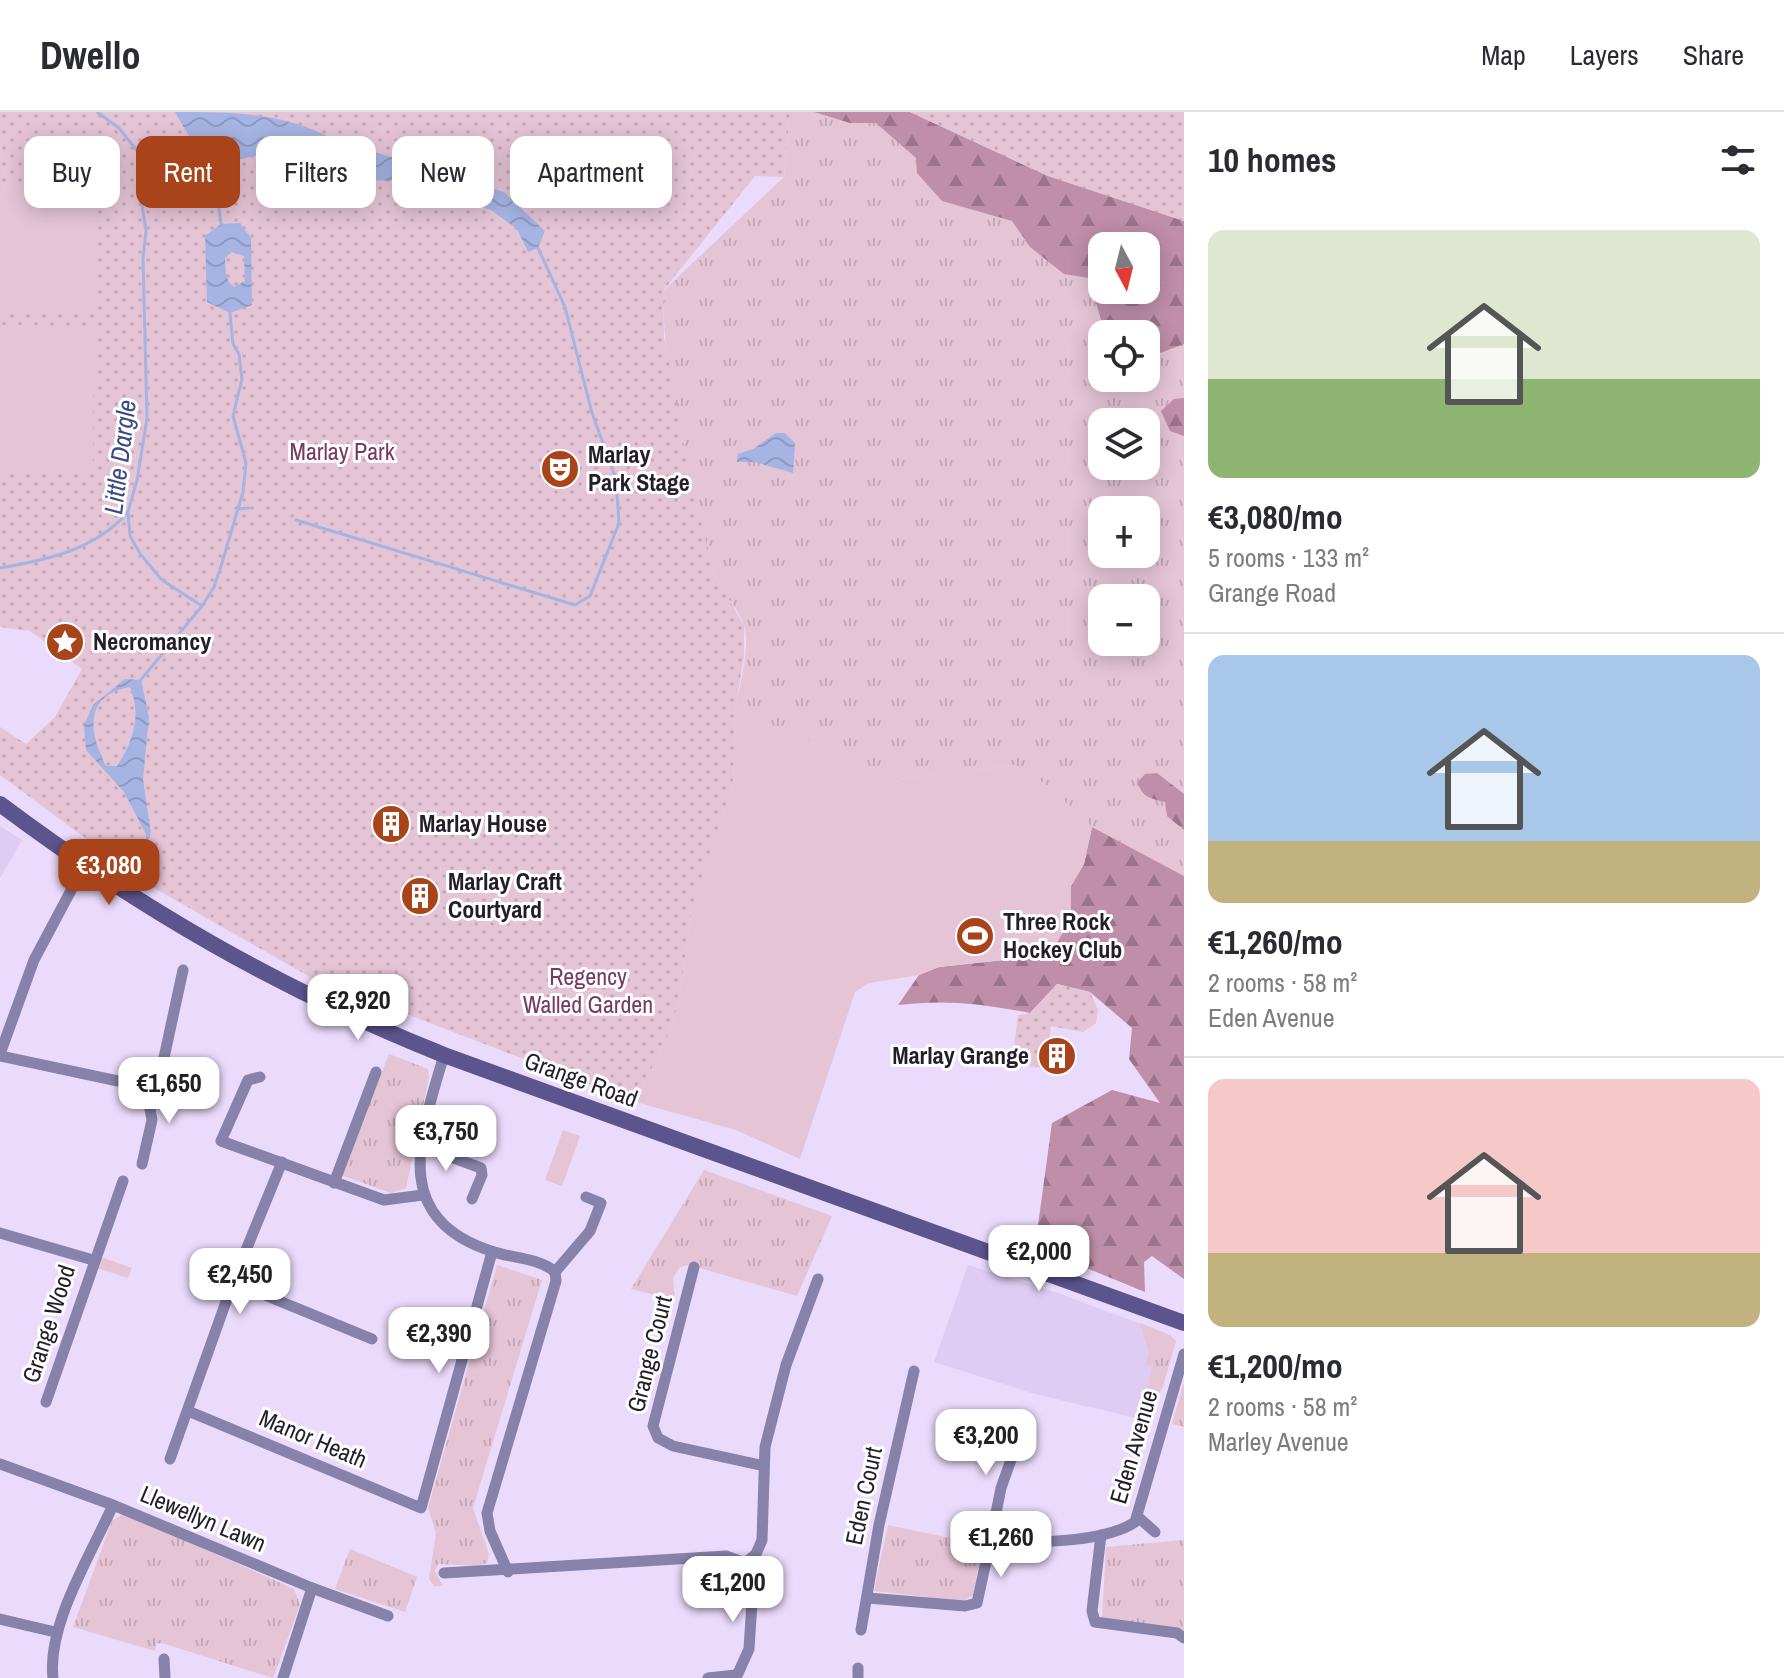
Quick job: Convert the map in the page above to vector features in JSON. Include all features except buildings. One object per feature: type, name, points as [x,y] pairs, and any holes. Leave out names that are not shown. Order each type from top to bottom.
[{"type":"main road","name":"Grange Road","points":[[0,804],[84,866],[252,969],[343,1013],[444,1055],[1184,1323]]},
{"type":"street","points":[[84,866],[34,960],[0,1055],[146,1087]]},
{"type":"street","points":[[142,1164],[152,1120],[146,1087],[162,1067],[183,970]]},
{"type":"street","points":[[444,1055],[421,1146],[423,1195],[438,1222],[492,1252],[544,1265],[555,1272]]},
{"type":"street","points":[[334,1183],[376,1072]]},
{"type":"street","points":[[260,1077],[248,1080],[221,1141],[384,1200],[423,1195]]},
{"type":"street","points":[[421,1146],[481,1168],[482,1175],[472,1199]]},
{"type":"street","points":[[170,1459],[233,1282],[282,1162]]},
{"type":"street","name":"Grange Wood","points":[[46,1402],[123,1181]]},
{"type":"street","points":[[508,1572],[490,1531],[487,1513],[556,1281],[555,1272],[590,1231],[601,1203],[586,1197]]},
{"type":"street","name":"Grange Wood","points":[[0,1233],[93,1260]]},
{"type":"street","name":"Manor Heath","points":[[188,1411],[421,1508],[492,1252]]},
{"type":"street","name":"Grange Court","points":[[694,1267],[653,1426],[658,1438],[673,1446],[764,1466]]},
{"type":"street","points":[[745,1563],[756,1554],[762,1540],[765,1447],[786,1365],[818,1279]]},
{"type":"street","points":[[233,1282],[372,1339]]},
{"type":"street","name":"Eden Avenue","points":[[990,1543],[1101,1535],[1122,1531],[1136,1519],[1184,1354]]},
{"type":"street","name":"Eden Court","points":[[861,1630],[879,1525],[914,1371]]},
{"type":"street","points":[[868,1598],[965,1606],[977,1603],[1001,1488],[1024,1423]]},
{"type":"street","name":"Llewellyn Lawn","points":[[0,1464],[113,1505],[312,1588],[388,1616]]},
{"type":"street","points":[[53,1678],[51,1656],[55,1632],[113,1505]]},
{"type":"street","points":[[1136,1519],[1155,1532]]},
{"type":"street","points":[[1101,1535],[1092,1611],[1095,1622],[1177,1633],[1184,1638]]},
{"type":"street","points":[[444,1573],[508,1572],[726,1556],[745,1563]]},
{"type":"street","points":[[708,1678],[736,1677],[749,1649],[752,1602],[745,1563]]},
{"type":"street","points":[[283,1678],[312,1588]]},
{"type":"street","points":[[0,1619],[55,1632]]},
{"type":"street","points":[[164,1659],[165,1678]]},
{"type":"shaded area","points":[[0,826],[22,840],[0,878]]},
{"type":"shaded area","points":[[968,1265],[1058,1293],[1170,1335],[1176,1341],[1160,1392],[1146,1397],[1140,1419],[1035,1394],[934,1362]]},
{"type":"green space","name":"Marlay Park","points":[[0,112],[790,112],[784,177],[755,176],[663,291],[664,336],[690,478],[715,576],[744,625],[744,656],[735,710],[733,787],[691,915],[679,1001],[670,1030],[636,1102],[310,977],[149,885],[0,775],[0,727],[26,744],[55,717],[82,669],[30,631],[0,627]]},
{"type":"green space","points":[[790,112],[910,112],[998,155],[1184,221],[1184,876],[1092,827],[1045,784],[1014,765],[899,779],[735,710],[746,635],[741,618],[717,579],[695,504],[673,397],[663,291],[784,177]]},
{"type":"green space","points":[[814,112],[910,112],[1048,176],[1184,221],[1184,344],[1160,353],[1160,320],[1101,320],[1096,304],[1160,304],[1160,232],[1088,232],[1088,278],[1064,274],[1030,247],[1012,221],[942,201],[917,173],[916,158],[876,123],[850,123]]},
{"type":"green space","points":[[910,112],[1184,112],[1184,221],[1048,176]]},
{"type":"green space","points":[[0,185],[24,185],[24,208],[97,208],[96,314],[0,314]]},
{"type":"green space","points":[[0,325],[94,326],[93,471],[0,471]]},
{"type":"green space","points":[[1184,398],[1184,436],[1170,431],[1161,411],[1174,399]]},
{"type":"green space","name":"Three Rock Hockey Club","points":[[735,710],[899,779],[1014,765],[1045,784],[1092,827],[1084,864],[1071,886],[1071,919],[1049,955],[939,967],[919,975],[869,983],[855,992],[800,1159],[736,1130],[636,1102],[670,1030],[679,1001],[691,915],[733,787]]},
{"type":"green space","points":[[1157,773],[1184,794],[1184,830],[1167,816],[1165,802],[1148,796],[1139,787],[1138,782],[1145,774]]},
{"type":"green space","points":[[1092,827],[1184,876],[1184,1279],[1152,1256],[1144,1262],[1145,1292],[1035,1247],[1052,1123],[1112,1090],[1160,1103],[1129,1059],[1132,1028],[1090,992],[1057,984],[1030,1013],[965,1003],[898,1005],[919,975],[939,967],[1049,955],[1071,919],[1071,886],[1084,864]]},
{"type":"green space","points":[[1057,984],[1090,992],[1098,1010],[1096,1023],[1083,1032],[1051,1026],[1046,1068],[1012,1064],[1018,1015],[1031,1013]]},
{"type":"green space","points":[[389,1054],[428,1069],[429,1077],[406,1188],[391,1193],[341,1175]]},
{"type":"green space","points":[[563,1130],[580,1136],[562,1186],[545,1180]]},
{"type":"green space","points":[[704,1170],[832,1216],[797,1296],[689,1265],[680,1267],[673,1278],[675,1300],[631,1289]]},
{"type":"green space","points":[[95,1255],[132,1268],[128,1278],[91,1266]]},
{"type":"green space","points":[[497,1265],[542,1280],[473,1508],[489,1554],[487,1563],[480,1566],[438,1564],[435,1571],[443,1586],[434,1586],[429,1579],[436,1533],[428,1508]]},
{"type":"green space","points":[[1140,1323],[1170,1335],[1176,1341],[1162,1389],[1157,1395],[1146,1397],[1152,1366],[1146,1364],[1149,1353]]},
{"type":"green space","points":[[1184,1382],[1184,1427],[1172,1424]]},
{"type":"green space","points":[[124,1513],[294,1589],[300,1605],[273,1678],[165,1644],[157,1643],[155,1651],[73,1627],[112,1521]]},
{"type":"green space","points":[[888,1525],[983,1545],[973,1595],[963,1601],[874,1591]]},
{"type":"green space","points":[[1184,1540],[1184,1631],[1102,1620],[1106,1547]]},
{"type":"green space","points":[[350,1549],[417,1577],[405,1612],[335,1589]]},
{"type":"water","points":[[175,112],[256,115],[295,123],[327,136],[256,136],[256,155],[240,159],[240,136],[189,136]]},
{"type":"water","points":[[376,152],[392,157],[392,181],[376,180]]},
{"type":"water","points":[[494,189],[504,192],[510,198],[510,208],[521,208],[545,231],[538,248],[528,252],[517,229],[485,208],[494,208]]},
{"type":"water","points":[[240,223],[251,238],[252,305],[230,313],[207,302],[205,236],[221,224]],"holes":[[[232,252],[244,256],[245,281],[234,287],[227,277],[225,258]]]},
{"type":"water","points":[[776,433],[785,433],[795,443],[793,473],[755,462],[737,462],[738,454],[753,449]]},
{"type":"water","points":[[125,679],[141,680],[149,717],[143,779],[151,833],[148,838],[124,792],[86,750],[84,725],[93,705]],"holes":[[[130,687],[134,697],[134,728],[127,747],[117,766],[106,766],[94,729],[97,707],[115,691]]]},
{"type":"waterway","name":"Little Dargle","points":[[97,112],[119,128],[138,152],[146,231],[143,259],[147,418],[137,480],[128,512],[130,536],[162,580],[202,606],[139,682]]},
{"type":"waterway","points":[[219,208],[221,224]]},
{"type":"waterway","points":[[296,520],[575,605],[590,596],[619,523],[616,479],[592,413],[565,307],[538,248]]},
{"type":"waterway","points":[[202,606],[214,587],[222,563],[243,492],[246,463],[233,416],[242,379],[239,354],[233,344],[230,313]]},
{"type":"waterway","points":[[237,509],[249,508]]},
{"type":"waterway","points":[[0,568],[69,551],[101,536],[128,512]]},
{"type":"waterway","name":"Little Dargle","points":[[142,860],[148,837]]},
{"type":"place","name":"Marlay Park Stage","points":[[560,469]]},
{"type":"place","name":"Necromancy","points":[[65,642]]},
{"type":"place","name":"Marlay House","points":[[391,824]]},
{"type":"place","name":"Marlay Craft Courtyard","points":[[420,896]]},
{"type":"place","name":"Three Rock Hockey Club","points":[[975,936]]},
{"type":"place","name":"Marlay Grange","points":[[1057,1056]]},
{"type":"park label","name":"Regency Walled Garden","points":[[588,991]]}]
